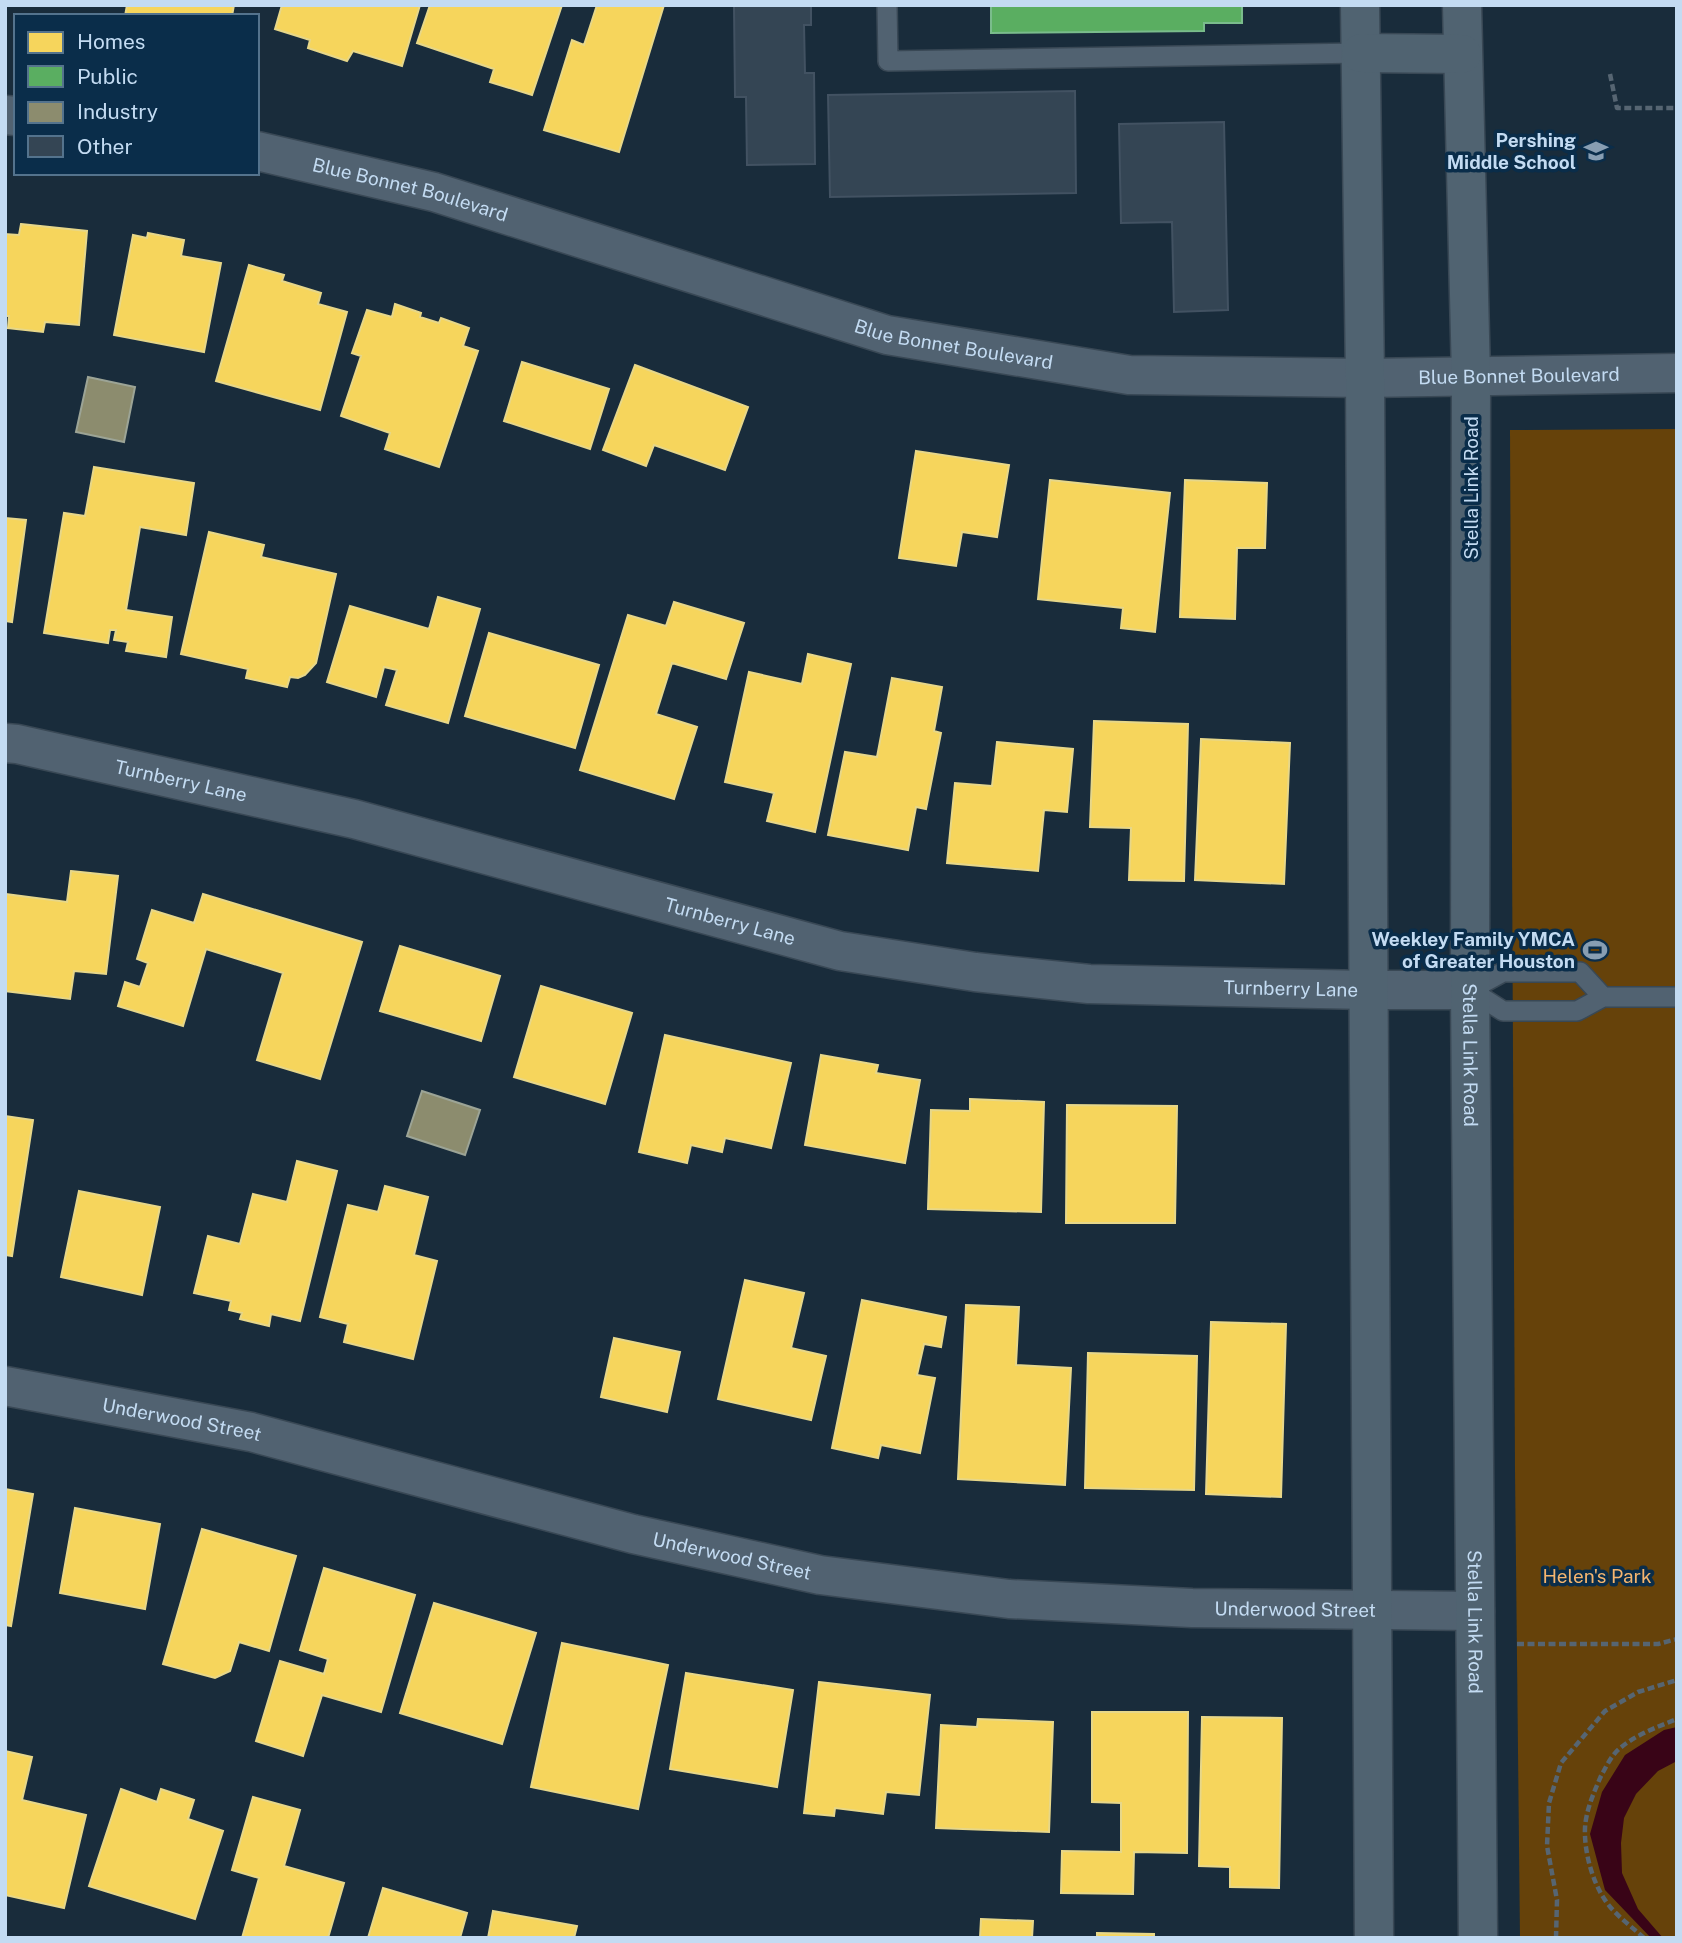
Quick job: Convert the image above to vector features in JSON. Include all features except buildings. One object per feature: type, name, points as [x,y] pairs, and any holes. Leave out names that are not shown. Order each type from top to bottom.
[{"type":"main road","points":[[1360,5],[1365,378],[1374,1938]]},
{"type":"main road","name":"Stella Link Road","points":[[1462,5],[1471,377],[1470,990],[1478,1938]]},
{"type":"main road","points":[[1360,54],[1462,54]]},
{"type":"street","name":"Blue Bonnet Boulevard","points":[[259,152],[434,192],[887,335],[1129,375],[1365,378],[1677,373]]},
{"type":"street","name":"Turnberry Lane","points":[[5,743],[354,819],[841,951],[975,972],[1088,984],[1470,990]]},
{"type":"street","name":"Underwood Street","points":[[5,1386],[251,1432],[633,1534],[820,1575],[1009,1599],[1192,1608],[1475,1611]]},
{"type":"lane","points":[[887,5],[888,61],[1360,54]]},
{"type":"lane","points":[[1470,990],[1503,972],[1580,972],[1603,997]]},
{"type":"lane","points":[[1470,990],[1503,1010],[1514,1011],[1577,1010],[1603,997],[1677,997]]},
{"type":"path","points":[[1610,74],[1617,108],[1677,108]]},
{"type":"path","points":[[1512,1644],[1658,1644],[1677,1639]]},
{"type":"path","points":[[1556,1938],[1557,1900],[1547,1846],[1549,1803],[1561,1763],[1605,1711],[1638,1692],[1677,1680]]},
{"type":"path","points":[[1644,1938],[1606,1902],[1597,1885],[1588,1860],[1585,1828],[1588,1808],[1606,1766],[1618,1750],[1640,1735],[1677,1719]]},
{"type":"green space","name":"Weekley Family YMCA of Greater Houston","points":[[1677,429],[1677,1938],[1520,1938],[1510,430]]},
{"type":"shaded area","points":[[1677,1727],[1677,1761],[1658,1771],[1636,1794],[1624,1818],[1622,1873],[1638,1909],[1663,1938],[1651,1938],[1605,1890],[1590,1834],[1602,1792],[1625,1755],[1664,1730]]},
{"type":"place","name":"Pershing Middle School","points":[[1596,151]]},
{"type":"place","name":"Weekley Family YMCA of Greater Houston","points":[[1595,950]]},
{"type":"park label","name":"Helen's Park","points":[[1597,1576]]}]
